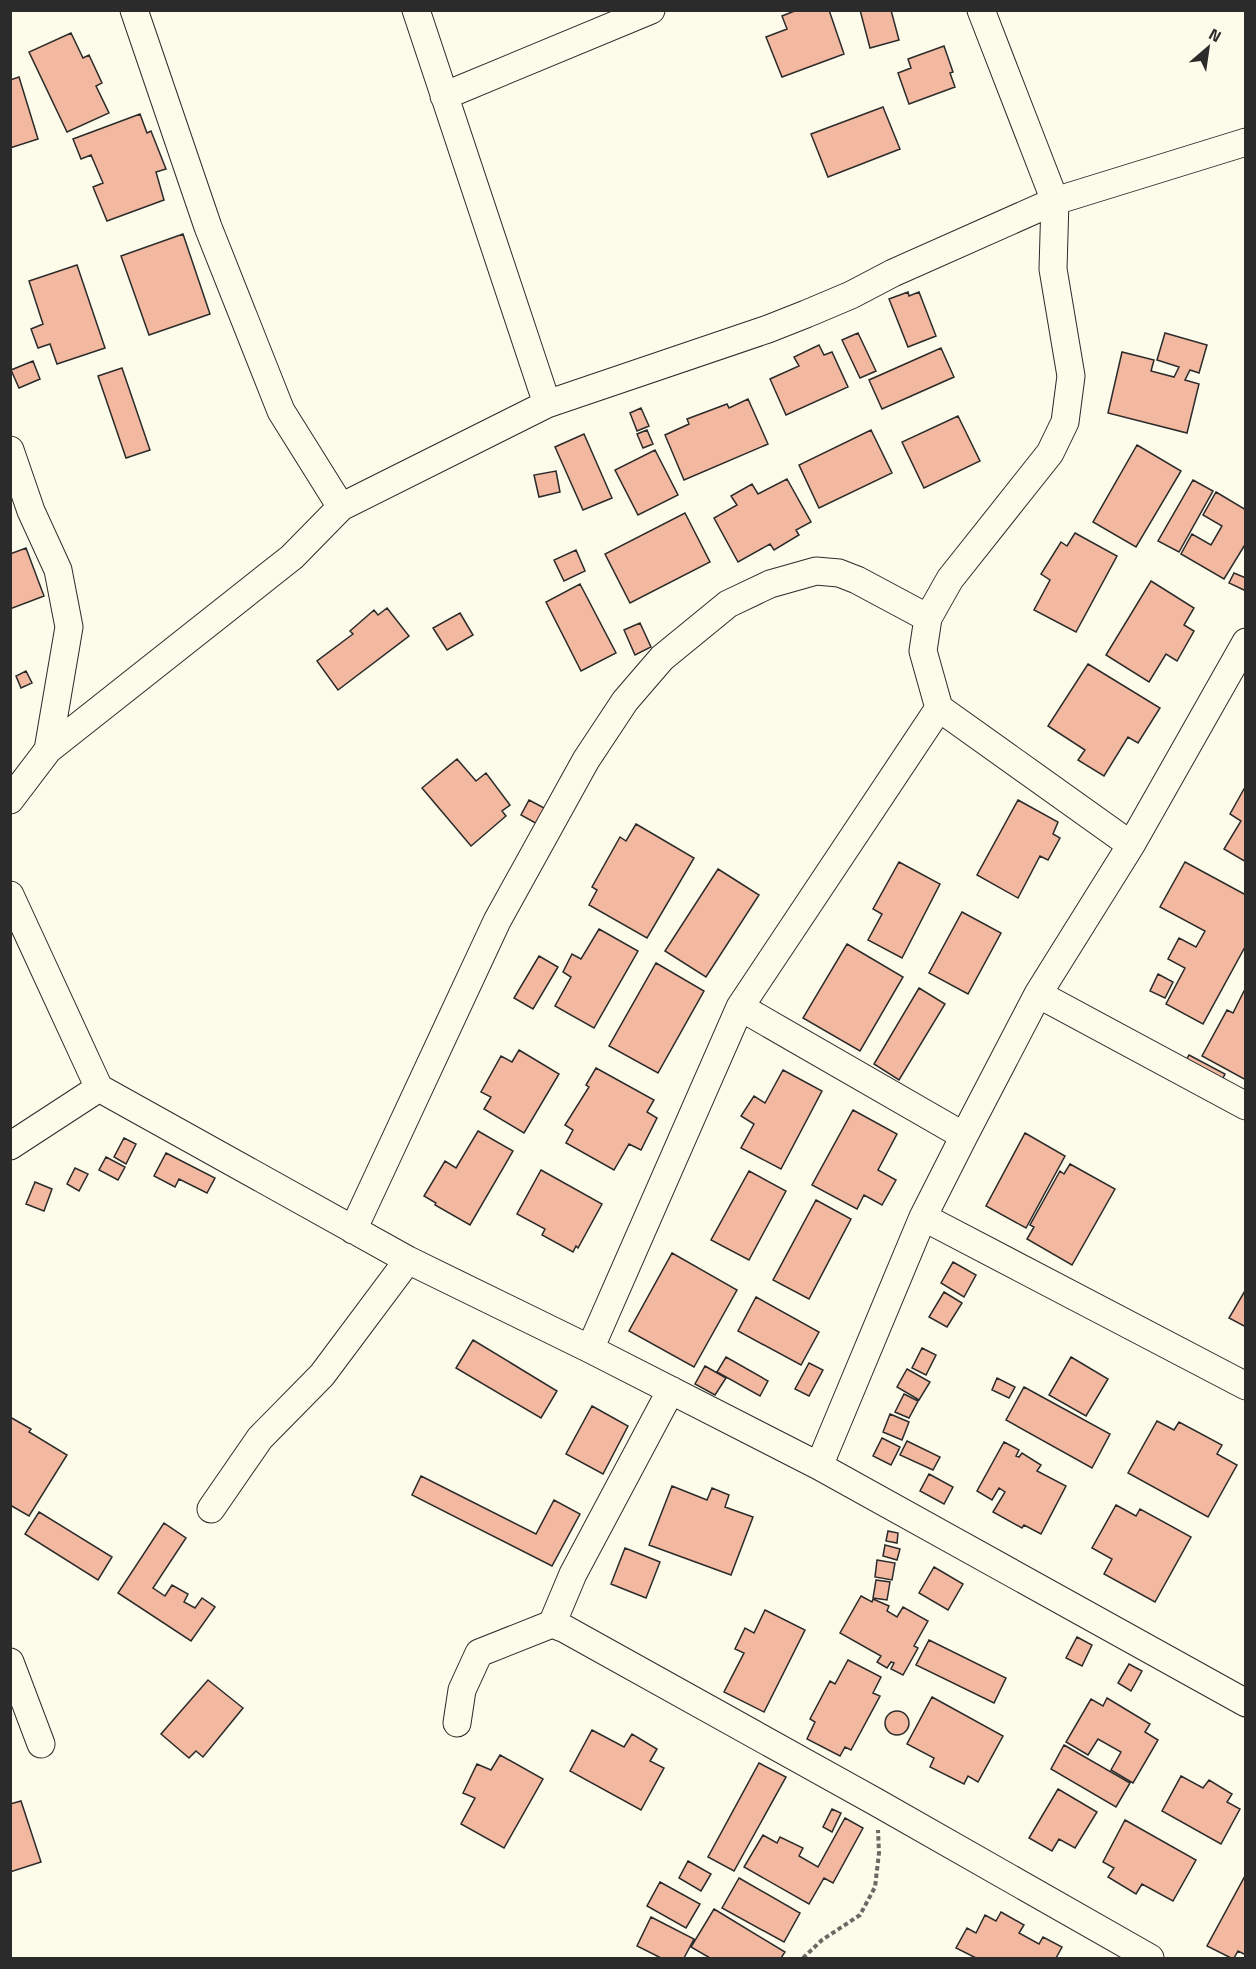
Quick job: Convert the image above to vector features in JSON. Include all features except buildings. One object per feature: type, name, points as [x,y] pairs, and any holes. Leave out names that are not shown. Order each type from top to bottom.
[{"type":"street","points":[[134,10],[208,227],[281,411],[341,507]]},
{"type":"street","points":[[416,10],[547,404]]},
{"type":"street","points":[[444,96],[651,10]]},
{"type":"street","points":[[981,10],[1055,201],[1053,269],[1071,376],[1065,422],[1050,453],[950,579],[928,618],[922,651],[939,708],[1131,845]]},
{"type":"street","points":[[10,800],[48,750],[292,557],[341,507],[547,404],[796,318],[1055,201],[1245,142]]},
{"type":"street","points":[[10,450],[31,511],[58,570],[69,627],[48,750]]},
{"type":"street","points":[[353,1230],[508,901],[586,760],[625,701],[662,658],[728,604],[770,584],[816,571],[839,573],[857,580],[928,618]]},
{"type":"street","points":[[819,1466],[922,1217],[1038,994],[1131,845],[1245,642]]},
{"type":"street","points":[[591,1349],[740,1007],[939,708]]},
{"type":"street","points":[[10,895],[99,1088],[408,1260],[591,1349],[819,1466],[1245,1703]]},
{"type":"street","points":[[1038,994],[1245,1106]]},
{"type":"street","points":[[740,1007],[964,1136]]},
{"type":"street","points":[[10,1146],[99,1088]]},
{"type":"street","points":[[922,1217],[1245,1386]]},
{"type":"street","points":[[211,1509],[260,1438],[322,1375],[408,1260]]},
{"type":"street","points":[[552,1624],[573,1574],[671,1390]]},
{"type":"street","points":[[457,1723],[462,1690],[479,1653],[552,1624],[652,1676],[1150,1959]]},
{"type":"street","points":[[10,1662],[41,1744]]},
{"type":"path","points":[[803,1959],[822,1940],[860,1915],[875,1887],[879,1853],[876,1802]]}]
